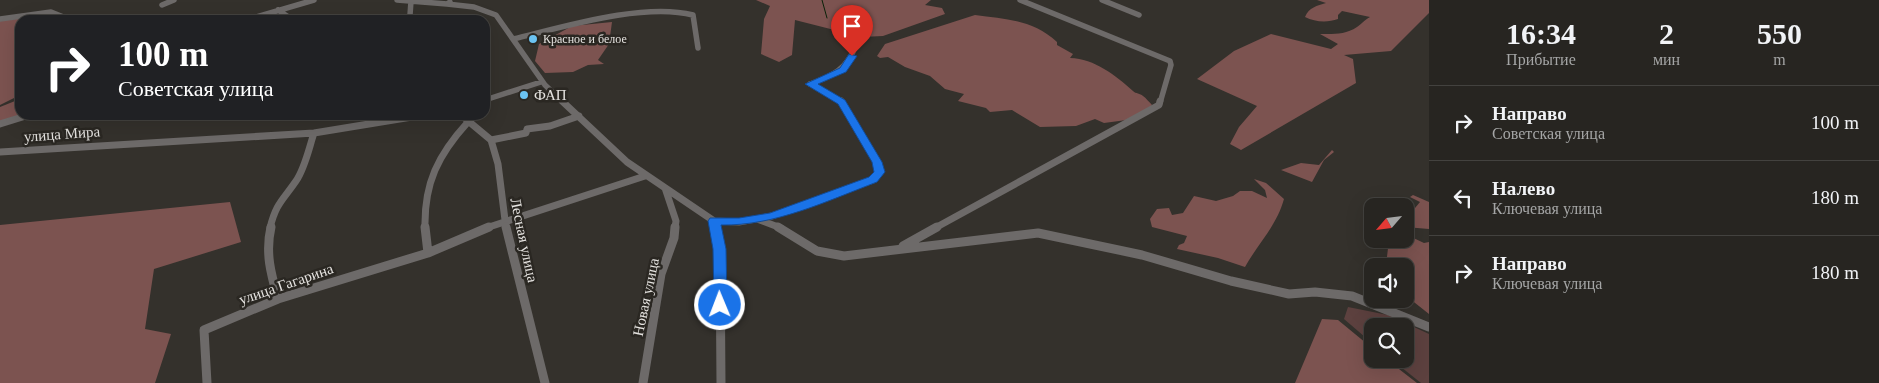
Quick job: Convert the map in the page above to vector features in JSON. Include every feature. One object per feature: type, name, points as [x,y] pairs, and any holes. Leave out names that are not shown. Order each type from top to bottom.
[{"type":"street","points":[[162,5],[174,0]]},
{"type":"street","points":[[262,15],[314,0]]},
{"type":"street","points":[[397,0],[449,2],[496,14],[541,82],[621,157],[645,176],[714,221],[726,223],[772,216],[873,180],[879,172],[877,162],[842,102],[810,84],[829,78],[843,70],[849,64],[856,45]]},
{"type":"street","points":[[899,248],[1155,109],[1159,105],[1171,65],[1165,58],[1020,0]]},
{"type":"street","points":[[1102,0],[1139,15]]},
{"type":"street","points":[[410,15],[411,1]]},
{"type":"street","points":[[513,39],[645,10],[677,8],[693,14],[698,30],[698,48]]},
{"type":"street","points":[[278,10],[284,15]]},
{"type":"street","points":[[29,15],[51,12],[58,15]]},
{"type":"street","points":[[0,19],[15,17]]},
{"type":"street","points":[[490,98],[541,82]]},
{"type":"street","points":[[428,252],[425,226],[428,194],[434,168],[445,149],[451,145],[468,122],[491,140],[526,133],[527,129],[550,126],[579,116]]},
{"type":"street","points":[[0,124],[15,119]]},
{"type":"street","name":"улица Мира","points":[[0,152],[138,142],[314,133],[393,120]]},
{"type":"street","points":[[278,299],[269,265],[267,245],[273,216],[282,197],[297,180],[314,133]]},
{"type":"street","name":"Лесная улица","points":[[491,140],[498,164],[504,221],[545,383]]},
{"type":"street","name":"улица Гагарина","points":[[207,383],[204,330],[278,299],[428,252],[504,221],[645,176]]},
{"type":"street","name":"Новая улица","points":[[643,383],[661,274],[674,238],[676,221],[665,188]]},
{"type":"street","points":[[757,219],[780,228],[817,251],[828,255],[844,256],[1038,233],[1142,255],[1290,294],[1315,292],[1352,296],[1429,327]]},
{"type":"street","points":[[714,221],[720,249],[721,383]]},
{"type":"shaded area","points":[[756,0],[931,0],[925,5],[942,8],[945,14],[883,36],[862,37],[795,20],[792,55],[779,62],[761,54],[764,19],[770,6]]},
{"type":"shaded area","points":[[1317,0],[1429,0],[1429,13],[1391,51],[1344,55],[1353,59],[1356,83],[1241,150],[1230,144],[1239,127],[1257,106],[1197,79],[1234,51],[1271,34],[1331,49],[1338,44],[1320,34],[1339,34],[1348,31],[1370,17],[1342,11],[1338,15],[1338,19],[1330,21],[1317,21],[1305,17],[1311,9],[1326,3]]},
{"type":"shaded area","points":[[975,15],[1019,22],[1038,29],[1057,42],[1057,45],[1073,54],[1070,58],[1088,61],[1104,69],[1134,92],[1142,95],[1152,105],[1146,112],[1134,119],[1104,123],[1095,119],[1076,126],[1040,127],[1012,110],[990,112],[986,108],[958,101],[964,94],[945,89],[930,76],[905,67],[888,57],[880,58],[877,56],[885,44]]},
{"type":"shaded area","points":[[15,18],[15,98],[0,105],[0,20]]},
{"type":"shaded area","points":[[612,22],[609,44],[598,60],[604,64],[588,65],[573,72],[545,73],[535,61],[539,44],[572,26]]},
{"type":"shaded area","points":[[15,101],[15,117],[0,124],[0,107]]},
{"type":"shaded area","points":[[1332,150],[1334,152],[1324,160],[1312,182],[1281,170],[1301,163],[1319,165]]},
{"type":"shaded area","points":[[1254,179],[1266,183],[1284,199],[1272,226],[1245,267],[1218,258],[1177,249],[1179,245],[1184,243],[1187,236],[1152,227],[1150,219],[1157,209],[1169,208],[1172,215],[1183,213],[1194,196],[1216,201],[1233,196],[1240,191],[1252,191],[1267,198],[1265,190]]},
{"type":"shaded area","points":[[1413,195],[1429,202],[1429,229],[1414,228],[1414,208],[1420,202],[1410,197]]},
{"type":"shaded area","points":[[230,202],[241,242],[154,269],[145,329],[171,334],[155,383],[0,383],[0,225]]},
{"type":"shaded area","points":[[1414,238],[1424,243],[1429,242],[1429,314],[1414,302],[1414,258],[1386,258],[1388,248],[1414,248]]},
{"type":"shaded area","points":[[1348,307],[1394,318],[1364,318],[1364,336],[1344,319]]},
{"type":"shaded area","points":[[1322,319],[1338,320],[1364,341],[1364,368],[1398,368],[1417,383],[1295,383]]},
{"type":"shaded area","points":[[1414,327],[1429,334],[1429,383],[1421,383],[1402,368],[1414,368]]},
{"type":"waterway","points":[[822,0],[827,18]]},
{"type":"place","name":"Красное и белое","points":[[533,39]]},
{"type":"place","name":"ФАП","points":[[524,95]]},
{"type":"route","points":[[720,305],[720,249],[714,221],[726,223],[739,222],[772,216],[873,180],[879,172],[877,162],[842,102],[838,98],[810,84],[829,78],[843,70],[849,64],[852,56]]}]
